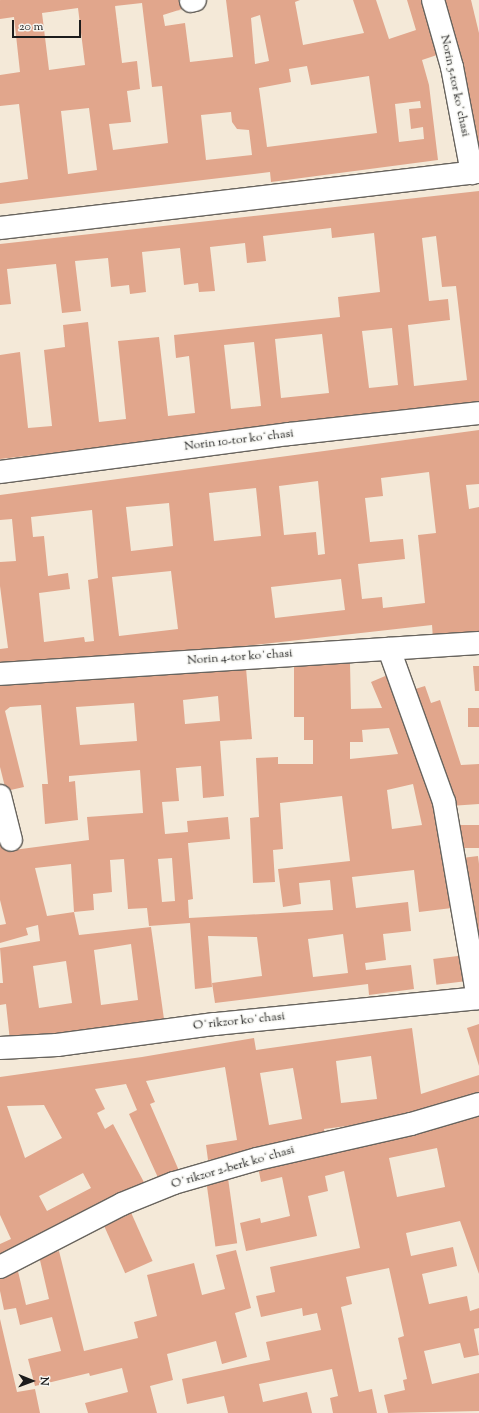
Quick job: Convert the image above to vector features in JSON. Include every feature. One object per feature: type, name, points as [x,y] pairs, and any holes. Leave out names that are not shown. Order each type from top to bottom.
[{"type":"street","name":"Norin 5-tor koʻchasi","points":[[433,0],[452,67],[476,172]]},
{"type":"street","points":[[0,228],[476,172]]},
{"type":"street","name":"Norin 10-tor koʻchasi","points":[[0,472],[289,434],[479,413]]},
{"type":"street","name":"Norin 4-tor koʻchasi","points":[[0,674],[479,643]]},
{"type":"street","points":[[389,649],[444,802],[479,998]]},
{"type":"street","points":[[0,796],[11,840]]},
{"type":"street","name":"Oʻrikzor koʻchasi","points":[[0,1048],[57,1045],[215,1024],[479,998]]},
{"type":"street","name":"Oʻrikzor 2-berk koʻchasi","points":[[0,1267],[122,1204],[174,1184],[257,1159],[411,1124],[479,1104]]},
{"type":"building","points":[[0,0],[179,0],[182,9],[163,15],[165,26],[185,23],[190,62],[233,57],[226,0],[300,0],[295,2],[303,45],[364,33],[353,0],[376,0],[389,39],[416,30],[407,0],[430,0],[446,52],[422,60],[429,85],[438,160],[271,182],[270,172],[0,204],[0,183],[28,179],[19,104],[0,106],[0,75],[20,72],[14,17],[0,19]],"holes":[[[142,3],[152,87],[162,86],[168,143],[113,150],[109,124],[131,122],[127,91],[140,89],[137,61],[122,63],[115,6]],[[78,8],[85,65],[49,70],[42,13]],[[260,15],[269,61],[255,64],[251,18]],[[307,66],[311,85],[369,76],[377,133],[267,147],[259,88],[291,82],[289,69]],[[420,101],[421,108],[409,109],[411,129],[423,127],[424,139],[399,142],[395,104]],[[89,108],[97,170],[68,174],[61,111]],[[231,112],[232,122],[237,129],[249,130],[252,155],[206,160],[201,115]]]},
{"type":"building","points":[[440,0],[471,0],[479,33],[479,160]]},
{"type":"building","points":[[479,191],[479,405],[0,459],[0,355],[20,352],[28,428],[52,426],[44,350],[65,347],[63,325],[88,322],[99,422],[126,419],[118,341],[159,337],[168,416],[195,413],[189,356],[176,358],[174,335],[340,317],[338,297],[380,292],[374,233],[332,238],[331,228],[263,236],[266,261],[247,263],[245,243],[210,247],[215,291],[199,292],[198,283],[184,285],[180,248],[142,252],[146,292],[130,294],[129,285],[111,287],[108,258],[75,261],[81,311],[62,313],[56,264],[7,269],[11,304],[0,305],[0,244]],"holes":[[[436,236],[442,287],[456,286],[467,380],[414,386],[408,325],[450,320],[448,299],[429,301],[422,238]],[[392,328],[398,385],[369,388],[362,331]],[[322,334],[329,393],[281,398],[275,339]],[[254,342],[261,406],[231,409],[224,345]]]},
{"type":"building","points":[[479,430],[479,484],[466,485],[469,509],[479,507],[479,633],[433,639],[432,625],[103,662],[0,670],[0,649],[8,648],[0,586],[0,562],[16,561],[12,519],[0,520],[0,495]],"holes":[[[429,472],[436,533],[418,535],[425,603],[383,608],[382,597],[362,599],[358,564],[405,559],[403,539],[370,542],[365,498],[383,496],[381,478]],[[318,481],[325,554],[318,555],[316,532],[284,535],[279,486]],[[256,488],[261,536],[214,541],[209,493]],[[169,503],[173,546],[131,551],[126,507]],[[92,510],[98,578],[88,580],[94,641],[85,642],[84,637],[44,642],[39,593],[70,589],[68,573],[48,576],[44,536],[33,537],[31,517]],[[171,571],[178,629],[119,636],[112,577]],[[341,579],[345,610],[275,618],[271,587]]]},
{"type":"building","points":[[294,663],[350,663],[351,709],[382,708],[371,682],[390,674],[432,786],[452,908],[419,912],[414,870],[352,877],[356,908],[408,902],[411,931],[383,934],[386,960],[365,963],[366,970],[411,965],[414,989],[369,995],[368,984],[215,1003],[212,983],[262,976],[257,937],[208,936],[212,987],[195,989],[190,923],[149,926],[147,908],[128,909],[124,859],[110,860],[112,892],[93,894],[94,910],[74,912],[79,935],[151,927],[164,1019],[10,1041],[6,1004],[0,1005],[0,983],[3,983],[0,948],[40,941],[38,925],[26,928],[28,935],[0,943],[0,925],[6,924],[0,900],[0,831],[6,851],[89,840],[87,817],[143,813],[140,770],[69,776],[69,782],[75,781],[78,820],[45,824],[42,784],[48,784],[41,705],[10,707],[5,711],[24,787],[6,791],[0,767],[0,686],[246,668],[252,739],[220,741],[224,796],[203,798],[201,766],[176,768],[179,801],[162,802],[165,834],[188,832],[187,821],[228,817],[230,839],[188,843],[193,899],[188,900],[189,918],[333,910],[330,880],[299,883],[301,904],[283,907],[278,869],[350,861],[342,796],[280,803],[283,849],[273,850],[275,882],[253,883],[250,818],[259,817],[256,758],[278,757],[278,764],[313,764],[313,740],[304,740],[304,717],[294,717]],"holes":[[[218,696],[220,721],[185,724],[183,700]],[[134,703],[137,741],[80,745],[76,707]],[[389,728],[398,754],[350,759],[350,742],[363,742],[362,730]],[[413,784],[422,825],[392,829],[387,790]],[[172,858],[175,901],[162,902],[158,859]],[[71,864],[74,912],[47,916],[35,868]],[[343,934],[348,973],[313,977],[308,939]],[[131,944],[138,1000],[101,1005],[94,950]],[[66,961],[72,1003],[39,1008],[33,966]]]},
{"type":"building","points":[[473,666],[479,666],[479,691],[475,691]]},
{"type":"building","points":[[425,686],[431,703],[440,700],[461,765],[479,764],[479,804],[450,806],[449,783],[443,783],[412,690]]},
{"type":"building","points":[[468,708],[479,708],[479,727],[468,727]]},
{"type":"building","points":[[458,825],[479,825],[479,848],[458,848]]},
{"type":"building","points":[[478,856],[479,864],[479,946],[462,858]]},
{"type":"building","points":[[466,955],[469,981],[436,985],[433,959]]},
{"type":"building","points":[[479,1024],[479,1066],[467,1028]]},
{"type":"building","points":[[412,1028],[421,1094],[479,1075],[479,1098],[423,1116],[324,1129],[326,1140],[208,1160],[206,1145],[237,1140],[225,1067],[146,1081],[155,1102],[150,1104],[180,1173],[160,1182],[129,1114],[137,1110],[126,1084],[95,1089],[105,1109],[97,1113],[105,1129],[113,1124],[146,1186],[0,1261],[0,1244],[11,1239],[0,1215],[0,1077],[142,1057],[254,1038],[256,1050]],"holes":[[[371,1056],[377,1099],[341,1103],[336,1061]],[[293,1068],[302,1119],[269,1125],[260,1073]],[[44,1105],[62,1138],[25,1158],[7,1106]],[[83,1173],[91,1188],[47,1211],[39,1196]]]},
{"type":"building","points":[[479,1109],[479,1274],[460,1221],[406,1233],[411,1256],[453,1247],[457,1266],[422,1274],[429,1304],[467,1296],[470,1311],[479,1308],[479,1328],[474,1329],[479,1355],[464,1358],[460,1343],[424,1351],[432,1384],[479,1373],[479,1411],[388,1413],[384,1395],[405,1390],[403,1380],[407,1379],[398,1338],[404,1336],[389,1268],[346,1277],[352,1304],[341,1307],[359,1392],[372,1389],[377,1413],[333,1413],[330,1398],[338,1396],[332,1369],[259,1384],[263,1402],[307,1392],[312,1413],[228,1413],[224,1396],[187,1404],[182,1379],[270,1360],[266,1342],[321,1330],[317,1313],[303,1316],[302,1308],[261,1317],[256,1296],[275,1292],[270,1267],[360,1248],[344,1171],[325,1176],[328,1191],[308,1196],[317,1236],[246,1251],[240,1223],[260,1218],[261,1223],[290,1216],[282,1177],[261,1182],[257,1162]],"holes":[[[437,1148],[445,1187],[397,1197],[389,1158]]]},
{"type":"building","points":[[228,1178],[237,1243],[215,1246],[206,1181]]},
{"type":"building","points":[[129,1208],[153,1261],[125,1273],[102,1220]]},
{"type":"building","points":[[236,1250],[251,1308],[235,1313],[247,1357],[222,1364],[216,1341],[167,1354],[173,1380],[150,1386],[157,1413],[88,1413],[85,1403],[128,1392],[122,1368],[90,1376],[89,1373],[35,1386],[28,1359],[61,1351],[52,1317],[20,1325],[16,1308],[4,1310],[0,1291],[0,1272],[17,1267],[26,1305],[49,1299],[39,1256],[59,1251],[84,1351],[138,1338],[134,1322],[157,1316],[147,1275],[194,1263],[202,1295],[225,1289],[216,1255]]},
{"type":"building","points":[[0,1319],[17,1392],[35,1389],[40,1413],[0,1413]]}]
